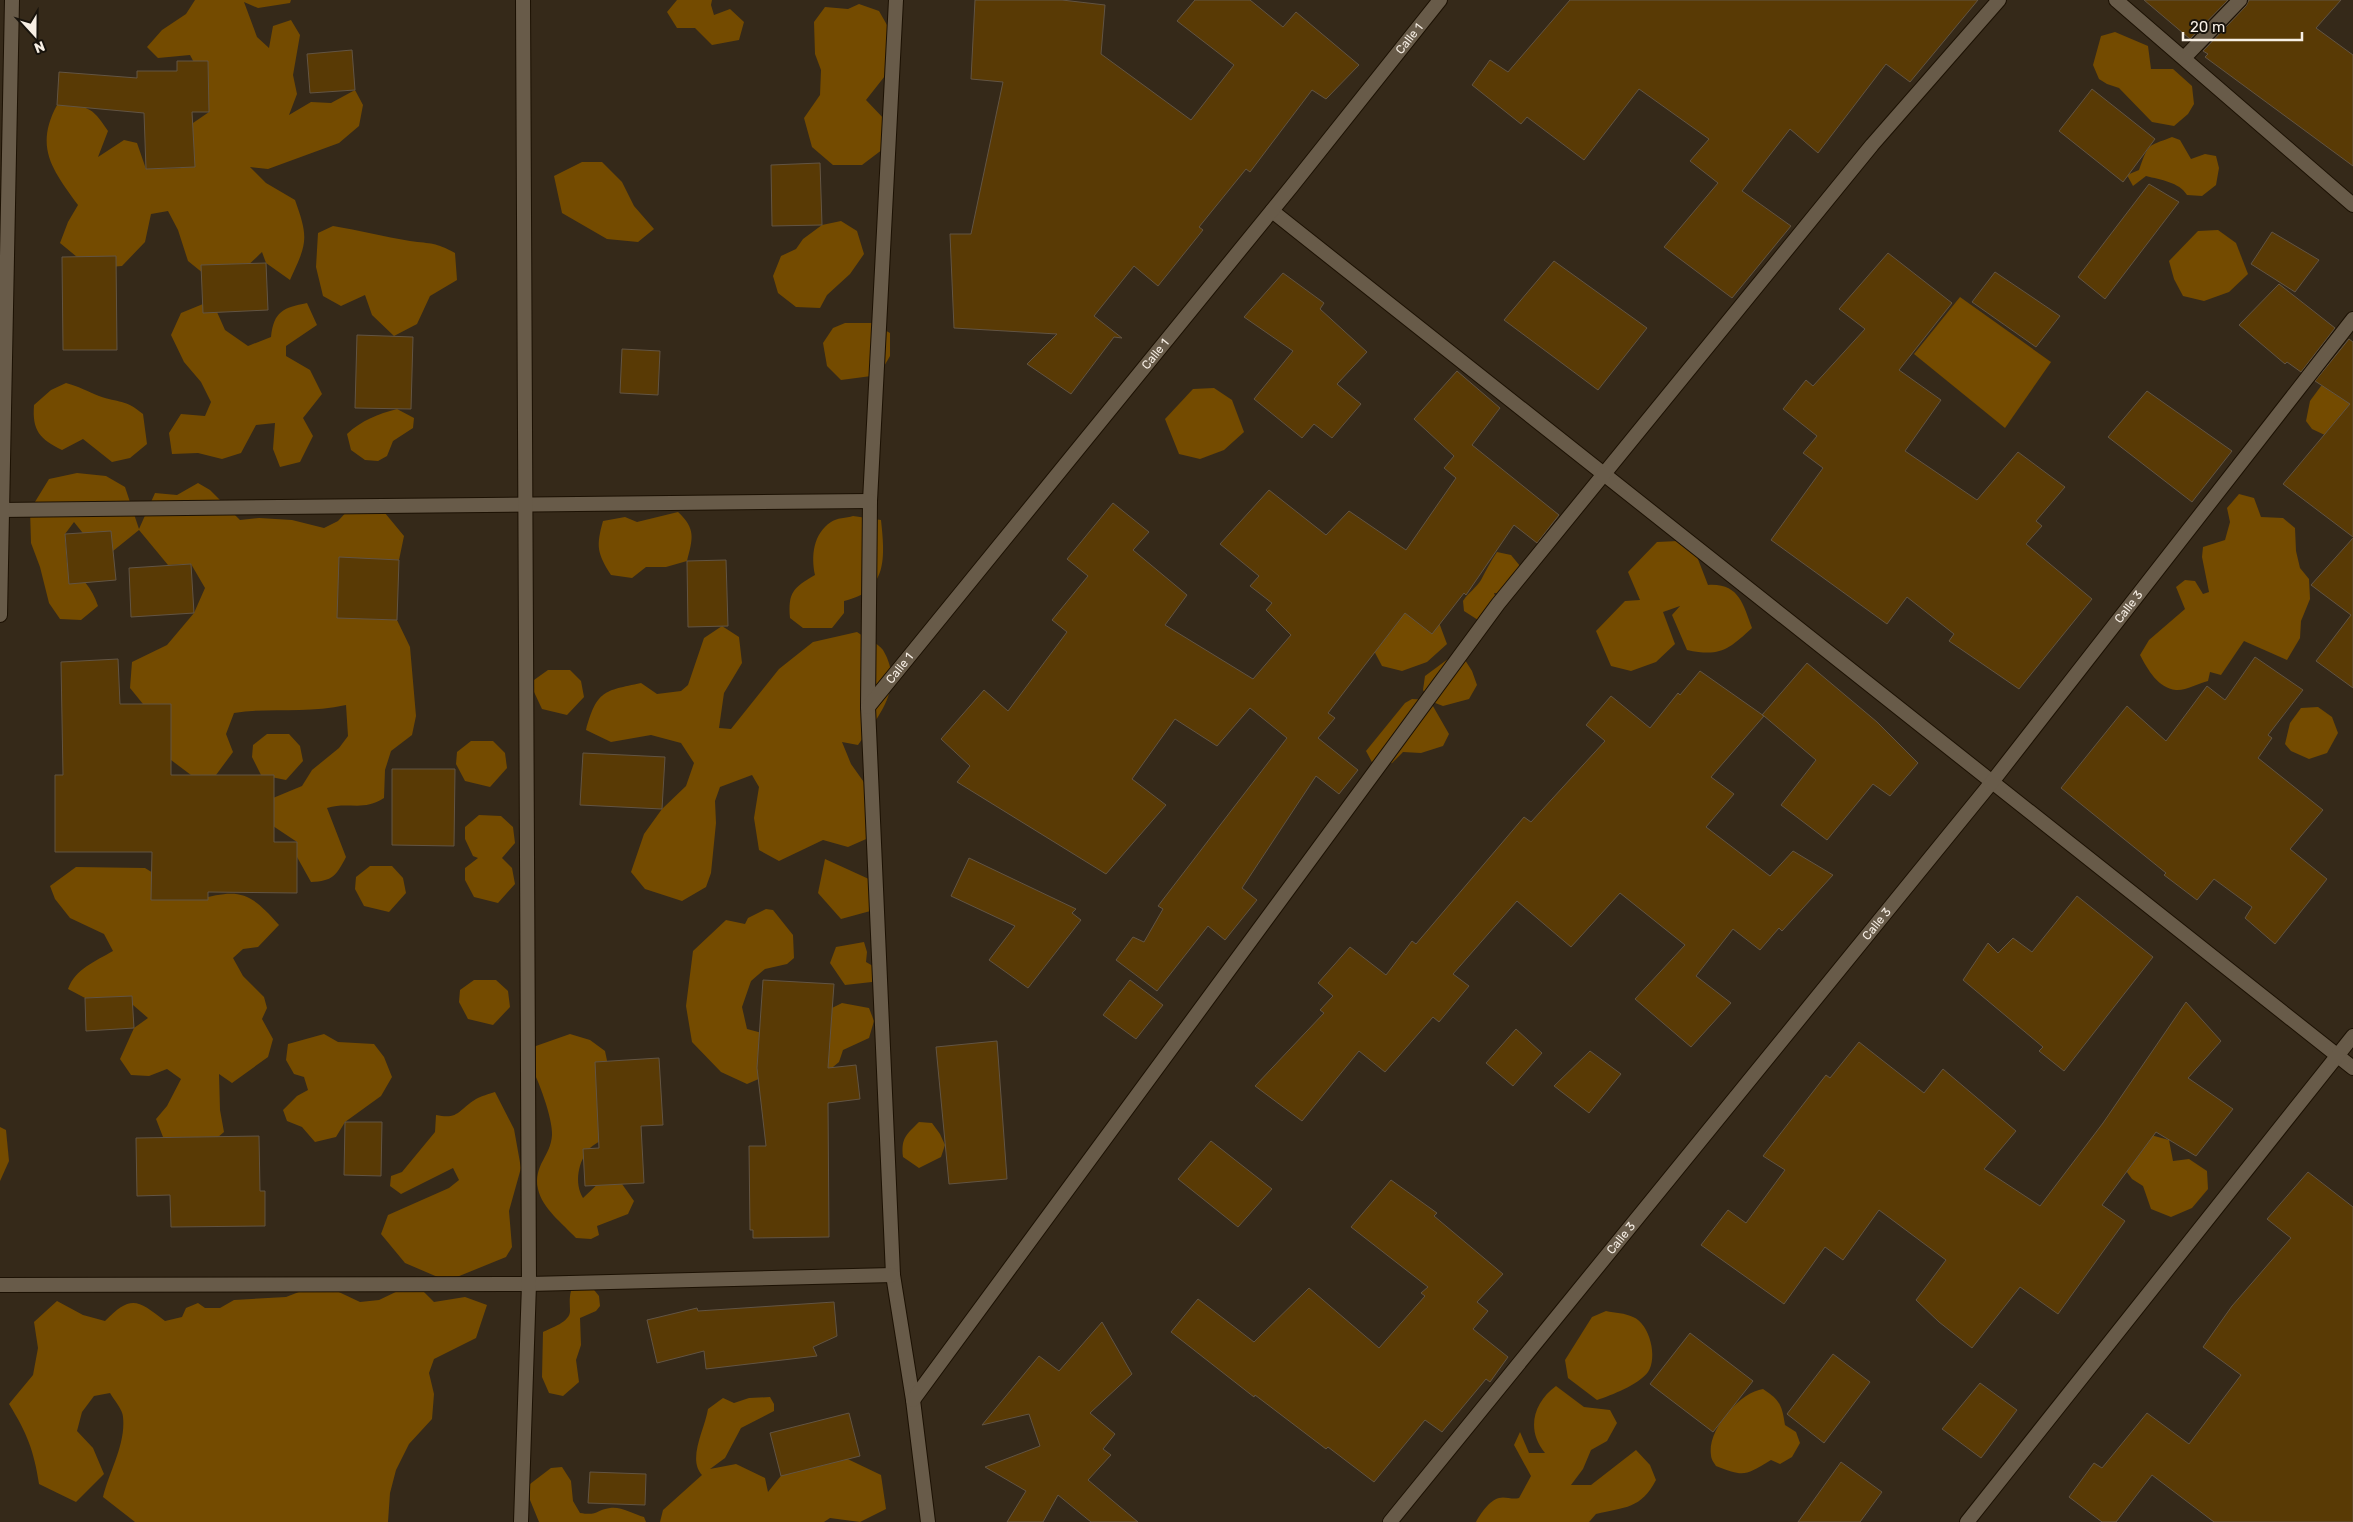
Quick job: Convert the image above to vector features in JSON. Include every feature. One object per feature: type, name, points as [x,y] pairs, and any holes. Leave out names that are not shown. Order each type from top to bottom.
[{"type":"street","points":[[0,615],[0,510],[12,0]]},
{"type":"street","points":[[521,1522],[528,1284],[523,0]]},
{"type":"street","points":[[896,0],[870,501],[868,707],[893,1275],[913,1400],[928,1522]]},
{"type":"street","name":"Calle 1","points":[[868,707],[1272,211],[1440,0]]},
{"type":"street","points":[[913,1400],[1498,604],[1872,145],[1999,0]]},
{"type":"street","points":[[2116,0],[2353,205]]},
{"type":"street","points":[[2184,58],[2240,0]]},
{"type":"street","points":[[1272,211],[2353,1068]]},
{"type":"street","name":"Calle 3","points":[[1390,1522],[1992,782],[2353,319]]},
{"type":"street","points":[[0,510],[870,501]]},
{"type":"street","points":[[1967,1522],[2353,1036]]},
{"type":"street","points":[[0,1285],[528,1284],[893,1275]]},
{"type":"shaded area","points":[[195,0],[291,0],[290,3],[258,8],[244,2],[257,37],[269,48],[273,26],[291,20],[300,35],[293,75],[297,94],[289,115],[311,102],[331,103],[355,90],[363,105],[359,126],[339,143],[268,169],[250,167],[266,183],[295,200],[303,224],[304,241],[303,249],[290,280],[266,263],[262,252],[240,273],[209,278],[188,261],[178,230],[168,211],[151,214],[145,242],[122,266],[98,268],[77,257],[60,243],[68,222],[78,205],[54,169],[47,146],[50,120],[57,105],[82,107],[92,112],[102,122],[108,131],[98,157],[124,140],[137,143],[146,169],[182,168],[193,137],[193,123],[209,112],[200,74],[190,55],[158,58],[147,47],[162,30],[186,14]]},
{"type":"shaded area","points":[[677,0],[712,0],[711,5],[714,15],[730,9],[744,22],[739,40],[712,45],[695,28],[677,28],[667,12]]},
{"type":"shaded area","points":[[859,4],[879,11],[891,32],[892,67],[866,100],[886,121],[891,143],[862,165],[833,165],[812,147],[804,118],[820,95],[821,70],[815,54],[814,22],[825,7],[848,9]]},
{"type":"shaded area","points":[[2115,32],[2148,46],[2151,69],[2173,69],[2192,86],[2194,104],[2188,114],[2174,126],[2152,122],[2119,88],[2099,79],[2093,65],[2101,36]]},
{"type":"shaded area","points":[[2172,137],[2180,140],[2191,159],[2205,154],[2216,156],[2219,168],[2216,185],[2202,196],[2187,195],[2174,184],[2146,176],[2133,186],[2127,175],[2139,170],[2147,150],[2153,144]]},
{"type":"shaded area","points":[[582,162],[602,162],[622,182],[634,206],[654,229],[638,242],[607,239],[562,213],[554,176]]},
{"type":"shaded area","points":[[841,221],[857,231],[864,254],[850,274],[827,295],[820,308],[796,307],[778,293],[773,276],[781,256],[796,249],[803,239],[822,225]]},
{"type":"shaded area","points":[[333,226],[443,247],[455,253],[457,280],[430,296],[417,324],[394,336],[372,315],[365,295],[341,306],[323,296],[316,267],[318,233]]},
{"type":"shaded area","points":[[2218,230],[2236,243],[2248,274],[2229,292],[2204,301],[2183,296],[2174,279],[2169,261],[2198,231]]},
{"type":"shaded area","points":[[1960,297],[2051,362],[2005,428],[1914,354]]},
{"type":"shaded area","points":[[307,303],[317,325],[286,346],[286,356],[310,370],[322,394],[303,418],[313,436],[300,462],[280,467],[273,449],[275,423],[256,425],[241,453],[222,459],[198,453],[172,454],[169,433],[181,414],[205,416],[211,402],[201,382],[184,362],[171,335],[181,313],[203,304],[217,312],[225,330],[248,346],[271,337],[272,328],[277,316],[281,312]]},
{"type":"shaded area","points":[[845,323],[872,323],[890,333],[890,356],[879,375],[841,380],[827,366],[823,343],[833,328]]},
{"type":"shaded area","points":[[66,383],[137,409],[143,414],[147,444],[130,458],[112,462],[83,439],[62,450],[48,442],[36,428],[34,405],[51,390]]},
{"type":"shaded area","points":[[2338,385],[2353,394],[2353,420],[2329,437],[2312,429],[2306,421],[2310,401],[2321,386]]},
{"type":"shaded area","points":[[1214,388],[1232,400],[1244,432],[1224,450],[1200,459],[1179,454],[1165,419],[1193,389]]},
{"type":"shaded area","points":[[397,409],[414,418],[413,428],[393,441],[387,456],[378,461],[365,460],[351,450],[347,434],[370,418]]},
{"type":"shaded area","points":[[77,473],[106,476],[125,487],[139,529],[155,493],[177,495],[198,483],[210,490],[240,520],[259,518],[292,520],[324,528],[338,521],[351,507],[380,507],[404,536],[399,560],[374,559],[353,618],[397,620],[410,647],[416,716],[412,735],[391,751],[385,770],[384,798],[369,804],[342,805],[327,808],[346,857],[336,873],[329,879],[311,882],[297,857],[297,842],[273,826],[273,798],[302,786],[312,770],[339,748],[348,736],[346,705],[332,708],[262,710],[234,713],[226,734],[233,752],[216,775],[191,775],[171,760],[143,704],[130,688],[132,662],[167,645],[194,613],[205,588],[191,564],[168,565],[139,530],[113,551],[90,542],[74,522],[65,534],[67,563],[89,588],[98,606],[81,620],[60,619],[49,603],[40,567],[31,543],[30,510],[49,479]]},
{"type":"shaded area","points":[[2239,494],[2254,498],[2261,517],[2283,518],[2295,528],[2296,551],[2300,568],[2309,579],[2310,599],[2301,621],[2300,638],[2287,660],[2244,641],[2221,675],[2210,672],[2208,681],[2184,689],[2170,689],[2154,677],[2140,655],[2149,640],[2185,609],[2176,587],[2185,580],[2195,581],[2203,594],[2209,592],[2202,557],[2203,547],[2225,540],[2230,522],[2227,508]]},
{"type":"shaded area","points":[[678,512],[688,524],[691,534],[692,540],[687,561],[666,567],[646,567],[632,578],[611,575],[600,555],[599,549],[599,537],[603,521],[625,517],[637,522]]},
{"type":"shaded area","points":[[853,516],[881,520],[883,559],[876,581],[869,589],[858,596],[844,601],[844,613],[832,628],[803,628],[790,618],[791,596],[797,587],[815,575],[813,560],[815,546],[820,533],[833,521]]},
{"type":"shaded area","points":[[1678,541],[1696,554],[1708,585],[1718,585],[1733,591],[1742,603],[1752,628],[1723,650],[1708,653],[1687,650],[1672,615],[1680,606],[1663,612],[1675,644],[1656,662],[1631,671],[1611,666],[1596,631],[1625,601],[1640,600],[1628,572],[1657,542]]},
{"type":"shaded area","points":[[1497,552],[1511,555],[1525,572],[1524,583],[1510,594],[1494,593],[1498,604],[1478,620],[1464,611],[1463,601],[1479,583]]},
{"type":"shaded area","points":[[1384,612],[1435,612],[1447,644],[1427,662],[1402,671],[1382,666],[1373,649]]},
{"type":"shaded area","points":[[722,626],[739,637],[742,663],[724,693],[719,728],[731,729],[779,669],[813,642],[857,632],[881,647],[889,664],[891,676],[887,700],[874,723],[858,745],[842,742],[851,764],[878,802],[873,836],[848,847],[823,840],[779,861],[759,850],[754,818],[759,787],[752,775],[720,787],[715,801],[716,823],[711,873],[706,887],[682,901],[645,889],[631,872],[644,834],[662,809],[686,786],[694,763],[681,743],[651,735],[611,742],[586,730],[598,700],[610,691],[641,683],[657,694],[681,691],[688,685],[704,638]]},
{"type":"shaded area","points":[[1448,659],[1465,660],[1472,671],[1477,685],[1469,699],[1443,706],[1430,701],[1449,734],[1443,746],[1421,753],[1403,752],[1392,763],[1374,766],[1366,751],[1405,703],[1412,699],[1429,700],[1423,690],[1425,676]]},
{"type":"shaded area","points":[[548,670],[570,670],[581,681],[584,697],[567,715],[542,709],[534,692],[534,680]]},
{"type":"shaded area","points":[[2318,707],[2332,717],[2338,733],[2327,753],[2309,759],[2291,751],[2285,744],[2290,723],[2301,708]]},
{"type":"shaded area","points":[[267,734],[289,734],[300,746],[303,761],[286,780],[261,775],[252,757],[253,745]]},
{"type":"shaded area","points":[[471,741],[493,741],[505,753],[507,768],[490,787],[465,781],[456,764],[457,752]]},
{"type":"shaded area","points":[[479,815],[501,816],[513,827],[515,843],[502,858],[512,868],[515,884],[498,903],[474,897],[465,880],[465,868],[478,858],[473,856],[465,839],[465,827]]},
{"type":"shaded area","points":[[825,859],[882,885],[874,910],[841,919],[818,893]]},
{"type":"shaded area","points":[[370,866],[392,866],[403,878],[406,893],[389,912],[364,906],[355,889],[356,877]]},
{"type":"shaded area","points":[[76,867],[145,868],[197,900],[224,894],[243,896],[252,899],[260,905],[279,925],[258,947],[243,949],[233,958],[243,976],[264,997],[267,1008],[262,1019],[273,1039],[268,1057],[232,1083],[219,1074],[220,1110],[224,1132],[211,1143],[192,1137],[163,1137],[156,1119],[167,1106],[181,1079],[167,1069],[149,1076],[131,1075],[120,1059],[134,1028],[148,1018],[133,1005],[109,997],[85,998],[68,989],[71,982],[81,971],[113,951],[104,934],[70,918],[55,899],[50,886]]},
{"type":"shaded area","points":[[766,909],[773,910],[793,935],[794,958],[787,964],[765,969],[751,981],[742,1007],[747,1029],[766,1034],[773,1073],[747,1084],[721,1072],[692,1042],[686,1006],[693,951],[726,920],[745,924],[748,918]]},
{"type":"shaded area","points":[[864,942],[867,952],[866,962],[873,966],[872,982],[845,985],[830,963],[836,947]]},
{"type":"shaded area","points":[[474,980],[496,980],[508,991],[510,1007],[493,1025],[468,1019],[459,1002],[460,990]]},
{"type":"shaded area","points":[[842,1003],[869,1008],[874,1021],[869,1038],[843,1050],[839,1062],[827,1072],[832,1008]]},
{"type":"shaded area","points":[[324,1034],[338,1042],[374,1044],[384,1057],[392,1077],[381,1096],[345,1122],[336,1137],[315,1142],[302,1127],[287,1121],[283,1110],[297,1096],[308,1090],[304,1077],[294,1074],[286,1060],[288,1044]]},
{"type":"shaded area","points":[[570,1034],[590,1040],[605,1051],[610,1075],[603,1139],[590,1148],[583,1159],[578,1179],[580,1192],[583,1198],[604,1178],[622,1184],[634,1201],[628,1214],[597,1226],[599,1235],[591,1239],[576,1238],[554,1215],[540,1196],[537,1181],[540,1167],[551,1142],[552,1128],[544,1099],[530,1065],[533,1047]]},
{"type":"shaded area","points":[[495,1092],[514,1129],[521,1168],[509,1211],[512,1247],[506,1257],[447,1281],[405,1263],[381,1234],[388,1215],[449,1188],[459,1180],[453,1168],[401,1194],[390,1186],[391,1176],[402,1172],[435,1132],[436,1115],[454,1115],[476,1099]]},
{"type":"shaded area","points":[[919,1122],[932,1123],[945,1145],[941,1157],[919,1168],[903,1157],[903,1145],[905,1137]]},
{"type":"shaded area","points":[[0,1127],[6,1130],[9,1161],[0,1181]]},
{"type":"shaded area","points":[[2147,1134],[2169,1140],[2173,1161],[2189,1159],[2207,1171],[2208,1189],[2192,1208],[2171,1217],[2151,1209],[2143,1186],[2132,1179],[2124,1168]]},
{"type":"shaded area","points":[[590,1285],[599,1296],[600,1306],[596,1311],[580,1318],[581,1345],[576,1360],[579,1382],[563,1396],[549,1393],[542,1377],[543,1332],[560,1324],[567,1318],[570,1311],[571,1291]]},
{"type":"shaded area","points":[[326,1286],[360,1302],[379,1300],[402,1289],[420,1288],[434,1302],[465,1297],[487,1305],[476,1338],[434,1359],[429,1373],[434,1394],[432,1419],[409,1444],[396,1470],[390,1493],[388,1522],[135,1522],[103,1497],[120,1448],[123,1427],[122,1411],[110,1393],[94,1396],[82,1412],[77,1431],[93,1448],[104,1474],[76,1502],[39,1484],[29,1442],[9,1404],[33,1375],[38,1348],[34,1322],[57,1301],[83,1315],[105,1321],[122,1307],[135,1303],[148,1308],[165,1321],[182,1317],[186,1308],[198,1303],[205,1308],[220,1308],[234,1300],[286,1297],[304,1290]]},
{"type":"shaded area","points":[[1606,1311],[1627,1315],[1639,1321],[1651,1342],[1652,1358],[1651,1366],[1644,1377],[1617,1392],[1597,1400],[1568,1378],[1565,1360],[1592,1317]]},
{"type":"shaded area","points":[[1556,1386],[1584,1407],[1610,1410],[1617,1423],[1607,1441],[1591,1450],[1583,1469],[1571,1485],[1591,1485],[1636,1450],[1650,1465],[1656,1480],[1650,1490],[1638,1502],[1624,1508],[1596,1514],[1589,1522],[1476,1522],[1492,1501],[1501,1498],[1519,1498],[1531,1476],[1514,1445],[1520,1432],[1529,1453],[1545,1453],[1535,1435],[1535,1417],[1542,1400]]},
{"type":"shaded area","points":[[1763,1389],[1777,1400],[1783,1412],[1785,1425],[1796,1432],[1800,1443],[1792,1457],[1780,1464],[1771,1460],[1744,1473],[1733,1472],[1716,1466],[1711,1456],[1711,1445],[1720,1424],[1735,1405],[1745,1397]]},
{"type":"shaded area","points":[[770,1397],[774,1404],[774,1411],[741,1428],[725,1458],[710,1469],[736,1464],[765,1478],[768,1492],[788,1467],[835,1453],[881,1475],[886,1509],[860,1522],[830,1518],[824,1522],[660,1522],[663,1510],[702,1475],[696,1461],[698,1444],[708,1409],[723,1398],[734,1403],[749,1398]]},
{"type":"shaded area","points":[[562,1467],[571,1481],[573,1501],[580,1513],[590,1514],[605,1509],[618,1508],[644,1517],[646,1522],[539,1522],[530,1500],[530,1484],[551,1468]]},
{"type":"building","points":[[975,0],[1062,0],[1105,5],[1101,54],[1191,120],[1234,65],[1177,21],[1195,0],[1250,0],[1283,27],[1296,12],[1359,65],[1326,99],[1312,90],[1250,172],[1246,169],[1199,227],[1203,230],[1158,286],[1134,266],[1094,316],[1122,338],[1114,337],[1071,394],[1027,364],[1057,334],[954,328],[950,234],[971,234],[1003,82],[971,79]]},
{"type":"building","points":[[1570,0],[1978,0],[1910,82],[1886,64],[1818,153],[1790,129],[1742,191],[1791,226],[1732,298],[1664,247],[1718,183],[1690,161],[1709,139],[1639,89],[1584,160],[1527,117],[1521,124],[1472,85],[1490,60],[1508,72]]},
{"type":"building","points":[[2144,0],[2228,0],[2190,39]]},
{"type":"building","points":[[2249,0],[2341,0],[2316,28],[2353,55],[2353,166],[2205,57],[2208,54],[2203,51],[2246,6]]},
{"type":"building","points":[[352,50],[355,90],[310,93],[307,54]]},
{"type":"building","points":[[177,61],[208,61],[209,112],[192,112],[195,167],[146,169],[144,113],[57,105],[59,72],[137,78],[137,71],[177,71]]},
{"type":"building","points":[[2092,89],[2155,139],[2123,182],[2059,131]]},
{"type":"building","points":[[820,163],[822,225],[772,226],[771,165]]},
{"type":"building","points":[[2149,184],[2179,202],[2105,299],[2078,277]]},
{"type":"building","points":[[2272,232],[2319,260],[2295,292],[2251,264]]},
{"type":"building","points":[[1888,253],[1952,303],[1899,370],[1941,400],[1905,451],[1977,500],[2018,452],[2065,487],[2036,521],[2042,526],[2026,544],[2092,599],[2019,689],[1949,641],[1954,634],[1907,597],[1887,624],[1771,540],[1823,468],[1803,453],[1817,436],[1783,409],[1806,380],[1813,386],[1865,329],[1839,309]]},
{"type":"building","points":[[116,256],[117,350],[63,350],[62,257]]},
{"type":"building","points":[[1554,261],[1647,328],[1598,390],[1504,320]]},
{"type":"building","points":[[266,263],[268,310],[203,313],[201,265]]},
{"type":"building","points":[[1995,272],[2060,316],[2036,347],[1972,302]]},
{"type":"building","points":[[1283,273],[1324,303],[1320,309],[1367,352],[1337,384],[1361,404],[1332,438],[1314,424],[1302,438],[1254,399],[1293,351],[1244,317]]},
{"type":"building","points":[[2279,284],[2335,328],[2301,372],[2287,362],[2285,364],[2239,325]]},
{"type":"building","points":[[357,335],[413,337],[411,409],[355,408]]},
{"type":"building","points":[[2349,339],[2353,342],[2353,537],[2283,484],[2350,404],[2315,381]]},
{"type":"building","points":[[622,349],[660,351],[658,395],[620,393]]},
{"type":"building","points":[[1457,371],[1500,408],[1472,445],[1559,515],[1537,543],[1514,525],[1466,595],[1464,593],[1432,634],[1405,613],[1328,713],[1335,718],[1318,738],[1358,770],[1339,794],[1316,776],[1242,888],[1257,900],[1225,940],[1208,926],[1157,991],[1116,960],[1133,937],[1144,942],[1163,909],[1158,906],[1287,738],[1250,708],[1217,746],[1175,719],[1132,779],[1166,805],[1106,874],[957,782],[970,766],[941,739],[984,690],[1008,711],[1067,632],[1052,620],[1088,576],[1067,559],[1113,503],[1149,532],[1133,550],[1187,595],[1165,625],[1253,679],[1291,635],[1266,610],[1272,603],[1250,586],[1259,576],[1220,544],[1269,490],[1326,535],[1349,511],[1406,550],[1456,478],[1444,468],[1454,456],[1414,419]]},
{"type":"building","points":[[2147,391],[2232,451],[2192,502],[2108,437]]},
{"type":"building","points":[[111,531],[116,580],[69,584],[65,534]]},
{"type":"building","points":[[2353,538],[2353,688],[2316,661],[2351,615],[2311,585]]},
{"type":"building","points":[[339,557],[399,560],[397,620],[337,618]]},
{"type":"building","points":[[726,560],[728,626],[688,627],[687,561]]},
{"type":"building","points":[[191,564],[194,613],[131,617],[129,568]]},
{"type":"building","points":[[2255,657],[2303,690],[2268,735],[2272,738],[2258,758],[2323,810],[2290,849],[2327,879],[2275,944],[2245,918],[2252,907],[2214,879],[2197,900],[2164,875],[2166,873],[2061,788],[2127,706],[2166,741],[2207,686],[2225,700]]},
{"type":"building","points":[[118,659],[120,704],[171,704],[171,775],[274,775],[274,842],[297,842],[297,893],[208,892],[208,900],[151,900],[152,852],[55,852],[55,775],[63,775],[61,662]]},
{"type":"building","points":[[1807,663],[1877,722],[1918,763],[1890,796],[1873,784],[1827,840],[1781,805],[1816,760],[1764,716],[1711,777],[1734,794],[1706,827],[1770,876],[1793,851],[1833,875],[1782,931],[1779,928],[1760,950],[1733,929],[1696,976],[1731,1003],[1691,1047],[1635,999],[1685,945],[1620,893],[1571,947],[1517,901],[1453,974],[1469,986],[1439,1022],[1433,1017],[1385,1072],[1359,1051],[1302,1121],[1255,1086],[1324,1013],[1320,1010],[1333,996],[1318,983],[1350,947],[1386,975],[1412,941],[1416,944],[1524,817],[1531,822],[1605,741],[1586,725],[1611,696],[1650,728],[1678,693],[1680,695],[1700,671],[1762,715]]},
{"type":"building","points":[[583,753],[665,757],[662,809],[580,805]]},
{"type":"building","points":[[392,769],[455,769],[454,846],[392,845]]},
{"type":"building","points":[[969,858],[1076,909],[1072,913],[1081,920],[1028,988],[989,960],[1015,926],[951,896]]},
{"type":"building","points":[[2077,896],[2153,957],[2064,1071],[2039,1051],[2043,1047],[1963,980],[1988,943],[1998,953],[2013,938],[2032,952]]},
{"type":"building","points":[[763,980],[834,984],[828,1068],[856,1065],[860,1099],[828,1103],[829,1237],[753,1238],[753,1230],[750,1230],[749,1146],[766,1146],[757,1068]]},
{"type":"building","points":[[1130,980],[1163,1005],[1136,1039],[1103,1015]]},
{"type":"building","points":[[132,996],[134,1028],[86,1031],[85,998]]},
{"type":"building","points":[[2186,1002],[2221,1041],[2188,1078],[2233,1109],[2196,1156],[2156,1132],[2102,1205],[2125,1221],[2058,1314],[2020,1287],[1972,1348],[1939,1322],[1916,1300],[1946,1260],[1879,1210],[1843,1260],[1825,1247],[1784,1304],[1701,1245],[1728,1210],[1746,1223],[1785,1170],[1763,1156],[1826,1075],[1830,1078],[1859,1042],[1924,1093],[1943,1069],[2016,1131],[1984,1169],[2040,1206],[2103,1123]]},
{"type":"building","points":[[1516,1029],[1542,1053],[1513,1086],[1486,1063]]},
{"type":"building","points":[[997,1041],[1007,1179],[949,1184],[936,1047]]},
{"type":"building","points":[[1590,1051],[1621,1074],[1589,1113],[1554,1086]]},
{"type":"building","points":[[659,1058],[663,1125],[641,1126],[644,1183],[585,1186],[583,1149],[599,1148],[595,1062]]},
{"type":"building","points":[[345,1122],[382,1122],[381,1176],[344,1175]]},
{"type":"building","points":[[259,1136],[260,1191],[265,1191],[265,1226],[171,1227],[170,1195],[137,1196],[136,1138]]},
{"type":"building","points":[[1211,1141],[1272,1189],[1238,1227],[1178,1179]]},
{"type":"building","points":[[2308,1172],[2353,1207],[2353,1522],[2214,1522],[2152,1475],[2116,1522],[2102,1522],[2069,1497],[2094,1463],[2102,1468],[2147,1413],[2189,1444],[2241,1375],[2203,1347],[2232,1306],[2291,1238],[2267,1219]]},
{"type":"building","points":[[1391,1180],[1437,1213],[1434,1216],[1503,1274],[1477,1302],[1488,1311],[1473,1329],[1508,1357],[1490,1382],[1486,1379],[1442,1432],[1425,1420],[1374,1482],[1328,1447],[1326,1449],[1255,1395],[1254,1397],[1171,1332],[1198,1299],[1254,1342],[1309,1288],[1379,1348],[1425,1296],[1421,1293],[1428,1287],[1351,1227]]},
{"type":"building","points":[[834,1302],[837,1336],[813,1347],[817,1356],[706,1369],[704,1351],[657,1363],[647,1320],[697,1308],[698,1311]]},
{"type":"building","points":[[1102,1322],[1132,1374],[1090,1413],[1115,1434],[1103,1449],[1111,1455],[1088,1480],[1138,1522],[1091,1522],[1058,1495],[1043,1522],[1007,1522],[1026,1491],[985,1467],[1040,1446],[1029,1414],[982,1425],[1039,1356],[1059,1371]]},
{"type":"building","points":[[1690,1333],[1753,1381],[1713,1432],[1650,1384]]},
{"type":"building","points":[[1833,1354],[1870,1382],[1824,1443],[1787,1414]]},
{"type":"building","points":[[1980,1383],[2017,1410],[1981,1458],[1942,1429]]},
{"type":"building","points":[[849,1413],[860,1456],[781,1476],[770,1433]]},
{"type":"building","points":[[1841,1462],[1882,1492],[1860,1522],[1798,1522]]},
{"type":"building","points":[[590,1472],[646,1474],[645,1505],[588,1503]]}]
